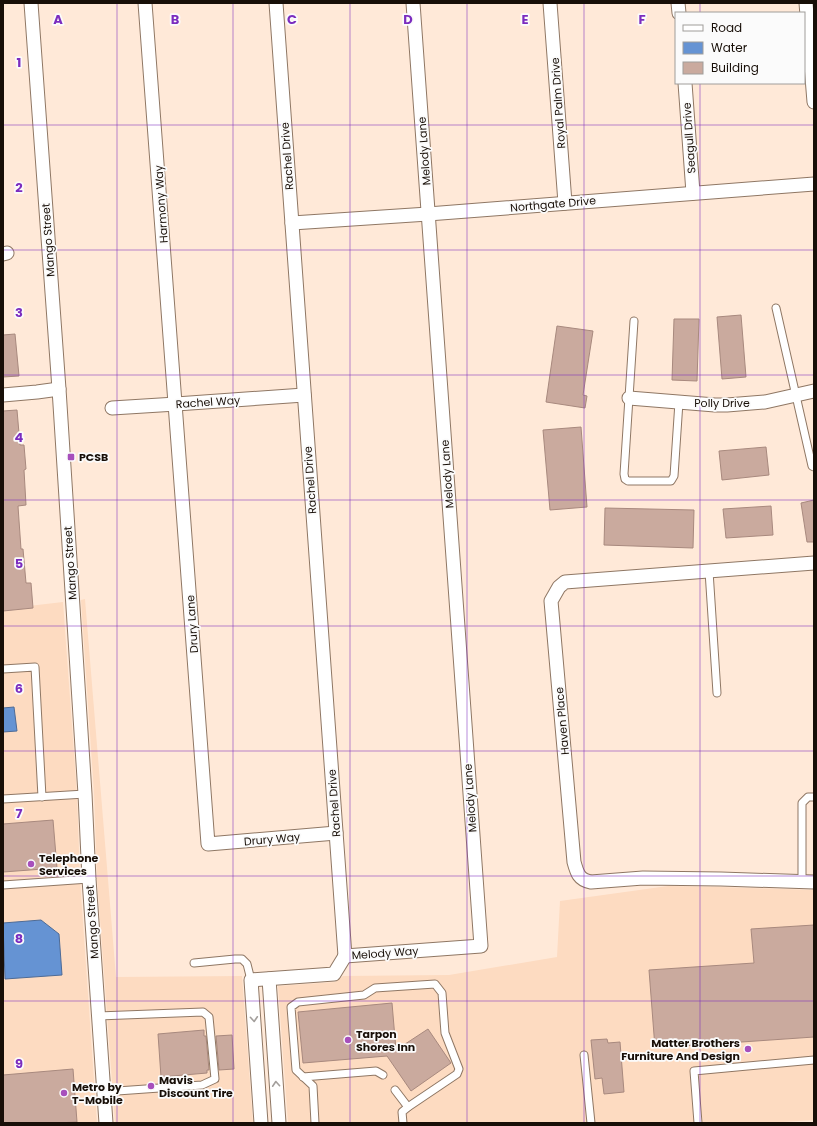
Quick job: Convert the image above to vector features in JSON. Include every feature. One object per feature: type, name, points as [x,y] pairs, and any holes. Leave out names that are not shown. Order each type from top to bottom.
[{"type":"street","name":"Mango Street","points":[[31,3],[59,389],[85,794],[88,878],[106,1123]]},
{"type":"street","name":"Harmony Way","points":[[145,3],[176,404]]},
{"type":"street","name":"Rachel Drive","points":[[276,3],[345,956]]},
{"type":"street","name":"Melody Lane","points":[[413,3],[481,946]]},
{"type":"street","name":"Royal Palm Drive","points":[[550,3],[565,203]]},
{"type":"street","points":[[806,3],[814,102]]},
{"type":"street","name":"Seagull Drive","points":[[684,84],[693,193]]},
{"type":"street","name":"Northgate Drive","points":[[292,223],[814,184]]},
{"type":"street","points":[[3,395],[59,389]]},
{"type":"street","name":"Polly Drive","points":[[629,398],[727,405],[765,402],[814,391]]},
{"type":"street","name":"Rachel Way","points":[[112,408],[304,395]]},
{"type":"street","name":"Drury Lane","points":[[176,404],[208,844]]},
{"type":"street","name":"Haven Place","points":[[808,882],[643,878],[591,882],[584,881],[577,871],[574,862],[551,601],[559,587],[565,582],[814,563]]},
{"type":"street","name":"Drury Way","points":[[208,844],[336,834]]},
{"type":"street","name":"Melody Way","points":[[251,980],[334,974],[345,956],[481,946]]},
{"type":"street","points":[[269,979],[279,1123]]},
{"type":"street","points":[[251,980],[261,1123]]},
{"type":"lane","points":[[776,308],[812,466],[814,467]]},
{"type":"lane","points":[[634,321],[624,474],[625,479],[628,481],[671,481],[674,476],[679,402]]},
{"type":"lane","points":[[709,571],[717,693]]},
{"type":"lane","points":[[3,670],[35,667],[42,797]]},
{"type":"lane","points":[[3,799],[85,794]]},
{"type":"lane","points":[[808,882],[802,803],[808,797],[814,797]]},
{"type":"lane","points":[[3,885],[88,878]]},
{"type":"lane","points":[[194,963],[242,959],[247,964],[251,980]]},
{"type":"lane","points":[[315,1123],[313,1086],[296,1070],[291,1007],[298,1002],[364,995],[376,988],[434,984],[442,993],[445,1033],[459,1069],[456,1074],[402,1112],[403,1123]]},
{"type":"lane","points":[[98,1016],[202,1012],[209,1017],[215,1079],[202,1085],[104,1092]]},
{"type":"lane","points":[[584,1055],[591,1123]]},
{"type":"lane","points":[[698,1123],[694,1070],[814,1060]]},
{"type":"lane","points":[[302,1077],[376,1071],[383,1075]]},
{"type":"lane","points":[[395,1090],[408,1107]]},
{"type":"shaded area","points":[[85,599],[116,977],[242,976],[253,1123],[115,1123],[97,878],[94,793],[81,600]]},
{"type":"shaded area","points":[[63,602],[77,794],[80,879],[97,1123],[3,1123],[3,609]]},
{"type":"shaded area","points":[[668,886],[814,890],[814,1120],[767,1123],[288,1123],[278,986],[335,982],[343,976],[449,975],[557,957],[560,901]]},
{"type":"water","points":[[14,707],[17,731],[3,732],[3,708]]},
{"type":"water","points":[[41,920],[59,934],[62,975],[5,979],[3,923]]},
{"type":"building","points":[[741,315],[746,377],[722,379],[717,317]]},
{"type":"building","points":[[674,319],[699,319],[697,381],[672,380]]},
{"type":"building","points":[[557,326],[593,331],[583,395],[587,396],[585,408],[546,402]]},
{"type":"building","points":[[15,334],[19,376],[3,377],[3,335]]},
{"type":"building","points":[[17,410],[20,445],[24,445],[26,469],[24,470],[26,505],[18,506],[21,549],[23,549],[26,583],[31,583],[33,608],[3,611],[3,411]]},
{"type":"building","points":[[581,427],[587,507],[550,510],[543,430]]},
{"type":"building","points":[[766,447],[769,475],[722,480],[719,451]]},
{"type":"building","points":[[814,500],[814,542],[807,542],[801,503]]},
{"type":"building","points":[[771,506],[773,535],[726,538],[723,509]]},
{"type":"building","points":[[605,508],[694,510],[693,548],[604,545]]},
{"type":"building","points":[[53,820],[57,868],[3,872],[3,824]]},
{"type":"building","points":[[814,925],[814,1037],[655,1048],[649,970],[754,963],[751,929]]},
{"type":"building","name":"Tarpon Shores Inn","points":[[392,1003],[396,1050],[428,1029],[451,1063],[411,1091],[387,1056],[303,1063],[298,1012]]},
{"type":"building","points":[[204,1030],[204,1036],[206,1036],[209,1070],[207,1070],[207,1073],[161,1077],[158,1034]]},
{"type":"building","points":[[232,1035],[234,1069],[219,1070],[216,1036]]},
{"type":"building","points":[[607,1039],[608,1043],[620,1042],[624,1092],[604,1094],[602,1078],[595,1079],[591,1040]]},
{"type":"building","points":[[73,1069],[77,1122],[3,1123],[3,1075]]},
{"type":"place","name":"PCSB","points":[[71,457]]},
{"type":"place","name":"Telephone Services","points":[[31,864]]},
{"type":"place","name":"Tarpon Shores Inn","points":[[348,1040]]},
{"type":"place","name":"Matter Brothers Furniture And Design","points":[[748,1049]]},
{"type":"place","name":"Mavis Discount Tire","points":[[151,1086]]},
{"type":"place","name":"Metro by T-Mobile","points":[[64,1093]]}]
